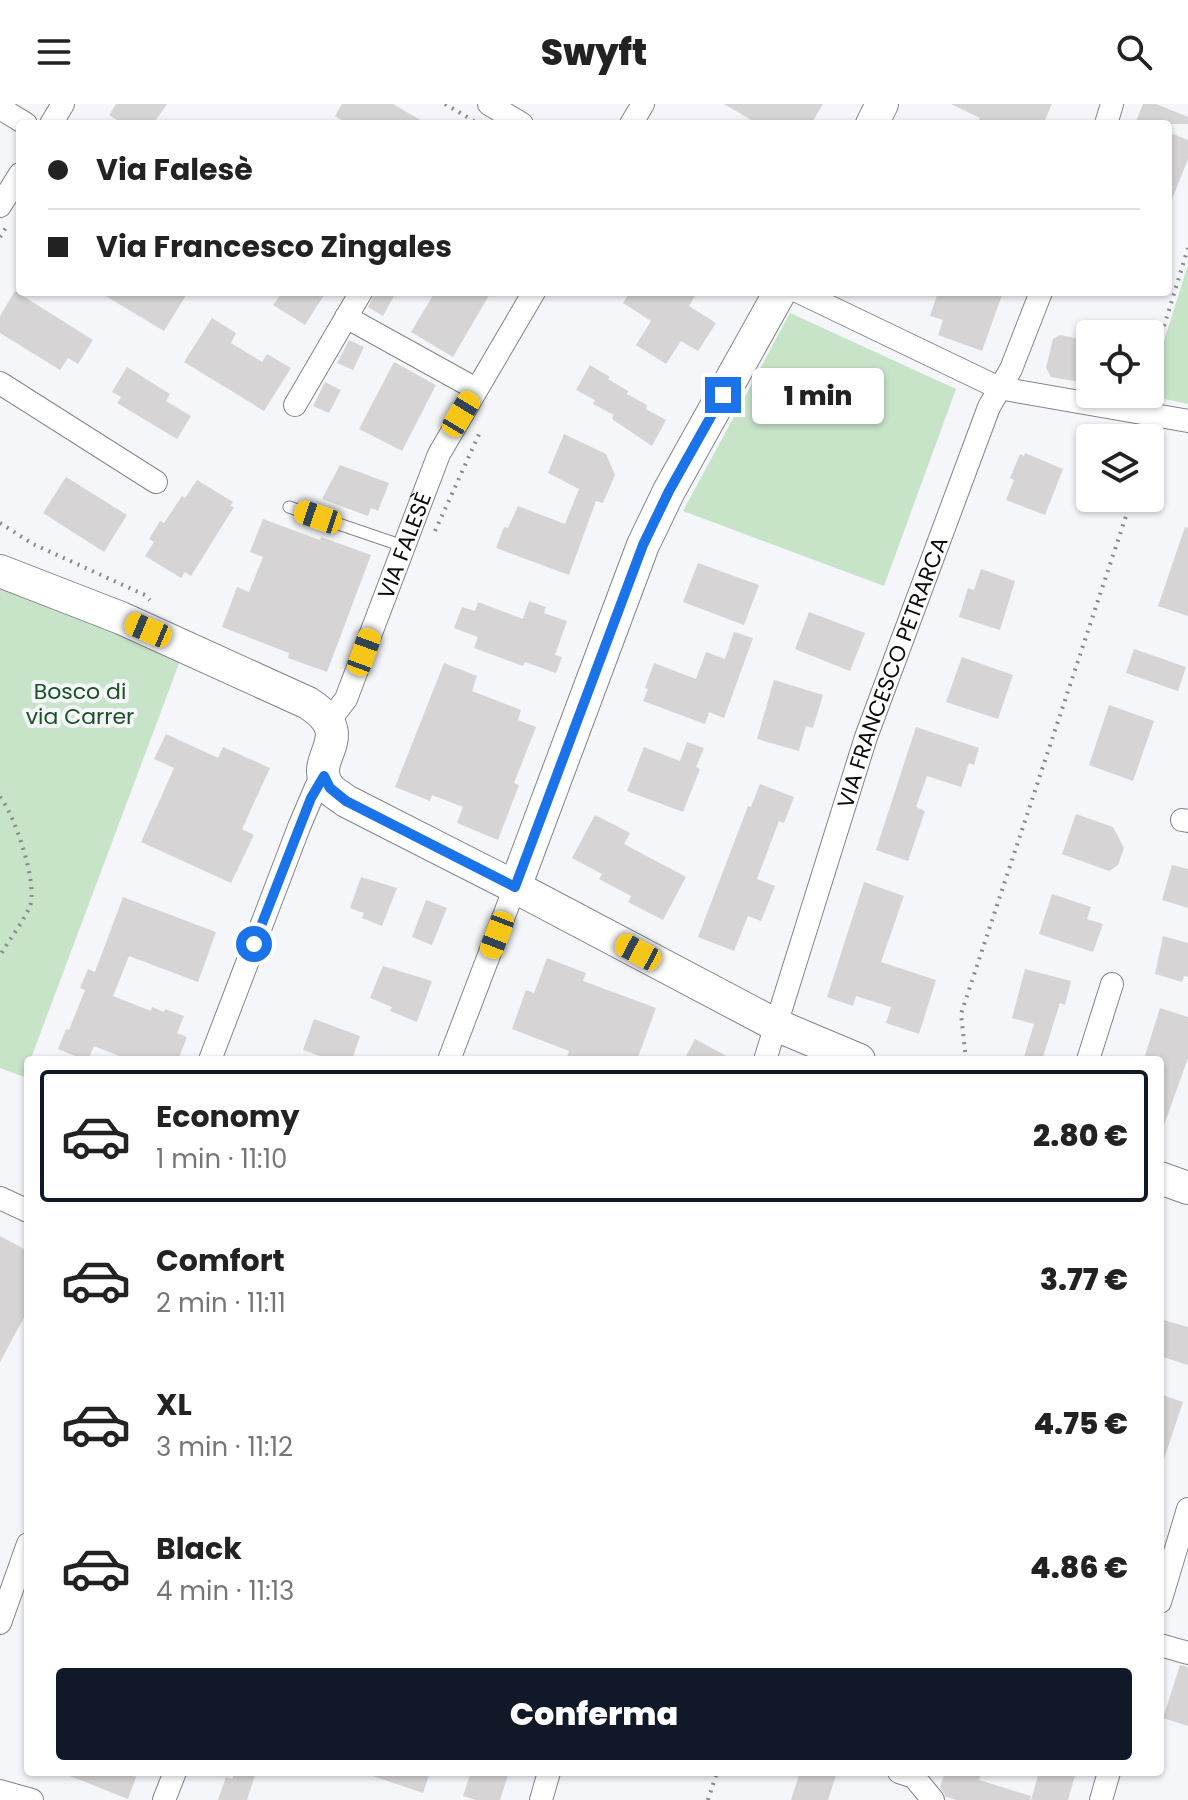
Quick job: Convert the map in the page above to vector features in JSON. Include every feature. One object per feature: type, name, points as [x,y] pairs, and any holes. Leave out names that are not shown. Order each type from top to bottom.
[{"type":"street","points":[[489,104],[515,120]]},
{"type":"street","points":[[0,108],[20,120]]},
{"type":"street","points":[[0,206],[16,180]]},
{"type":"street","points":[[295,405],[359,296]]},
{"type":"street","name":"VIA FALESÈ","points":[[212,1056],[299,827],[324,776],[325,759],[334,733],[329,721],[346,699],[439,454],[532,296]]},
{"type":"street","points":[[451,1056],[643,545],[669,491],[778,296]]},
{"type":"street","points":[[807,296],[999,388],[1188,421]]},
{"type":"street","name":"VIA FRANCESCO PETRARCA","points":[[766,1056],[866,737],[989,407],[1018,353],[1039,296]]},
{"type":"street","points":[[346,317],[476,389]]},
{"type":"street","points":[[0,383],[156,482]]},
{"type":"street","points":[[0,571],[121,618],[234,668],[308,703],[329,721]]},
{"type":"street","points":[[324,776],[330,788],[346,801],[776,1025],[850,1056]]},
{"type":"street","points":[[1089,1056],[1112,984]]},
{"type":"street","points":[[1164,1179],[1188,1188]]},
{"type":"street","points":[[0,1198],[24,1209]]},
{"type":"street","points":[[1164,1589],[1188,1509]]},
{"type":"street","points":[[0,1623],[24,1555]]},
{"type":"street","points":[[1164,1646],[1188,1653]]},
{"type":"street","points":[[164,1800],[173,1776]]},
{"type":"street","points":[[541,1800],[548,1776]]},
{"type":"street","points":[[911,1776],[933,1800]]},
{"type":"street","points":[[1101,1800],[1108,1776]]},
{"type":"street","points":[[0,1791],[32,1800]]},
{"type":"lane","points":[[289,507],[403,546]]},
{"type":"path","points":[[445,104],[472,120]]},
{"type":"path","points":[[1164,326],[1188,248]]},
{"type":"path","points":[[432,540],[481,429]]},
{"type":"path","points":[[966,1056],[961,1014],[1127,512]]},
{"type":"path","points":[[0,523],[33,544],[145,595],[156,605]]},
{"type":"path","points":[[0,797],[21,840],[31,903],[0,956]]},
{"type":"path","points":[[708,1800],[716,1776]]},
{"type":"green space","points":[[1188,265],[1188,404],[1164,399],[1164,341]]},
{"type":"green space","points":[[790,313],[956,389],[884,586],[683,511]]},
{"type":"green space","name":"Bosco di via Carrer","points":[[0,585],[68,609],[180,661],[32,1056],[24,1056],[24,1077],[0,1068]]},
{"type":"building","points":[[116,104],[167,104],[156,120],[117,120],[109,115]]},
{"type":"building","points":[[342,104],[393,104],[420,120],[342,120],[335,116]]},
{"type":"building","points":[[724,104],[823,104],[813,120],[751,120]]},
{"type":"building","points":[[951,104],[1052,104],[1045,120],[979,120],[980,118]]},
{"type":"building","points":[[1143,104],[1156,104],[1188,117],[1188,124],[1172,124],[1172,120],[1137,120]]},
{"type":"building","points":[[1172,134],[1188,140],[1188,159],[1172,199]]},
{"type":"building","points":[[15,291],[16,296],[23,296],[93,340],[78,364],[68,358],[60,370],[0,333],[0,316]]},
{"type":"building","points":[[106,296],[186,296],[164,331]]},
{"type":"building","points":[[280,296],[323,296],[305,325],[273,305]]},
{"type":"building","points":[[373,296],[394,296],[383,316],[368,307]]},
{"type":"building","points":[[433,296],[489,296],[453,357],[411,332]]},
{"type":"building","points":[[627,296],[695,296],[689,306],[716,323],[698,351],[681,341],[666,364],[636,345],[651,321],[623,303]]},
{"type":"building","points":[[937,296],[1002,296],[982,351],[938,335],[943,320],[930,316]]},
{"type":"building","points":[[212,318],[236,333],[231,343],[262,362],[267,354],[291,368],[264,411],[184,362]]},
{"type":"building","points":[[1060,335],[1076,338],[1076,381],[1051,377],[1046,368],[1053,339]]},
{"type":"building","points":[[349,340],[364,347],[353,370],[337,363]]},
{"type":"building","points":[[394,362],[436,385],[402,451],[359,429]]},
{"type":"building","points":[[590,365],[628,391],[627,394],[647,405],[646,409],[666,420],[652,446],[612,419],[614,415],[593,404],[595,400],[576,390]]},
{"type":"building","points":[[127,367],[170,394],[166,401],[191,416],[177,439],[117,403],[121,397],[112,392]]},
{"type":"building","points":[[325,382],[341,390],[329,413],[313,406]]},
{"type":"building","points":[[564,434],[606,454],[615,475],[603,503],[596,501],[569,575],[496,548],[504,527],[508,528],[518,506],[565,524],[579,489],[548,473]]},
{"type":"building","points":[[1025,453],[1063,469],[1045,515],[1006,500],[1014,480],[1010,478],[1020,454],[1024,456]]},
{"type":"building","points":[[340,465],[389,483],[378,511],[371,508],[368,516],[322,499]]},
{"type":"building","points":[[66,477],[127,515],[104,552],[43,513]]},
{"type":"building","points":[[197,480],[233,502],[230,506],[234,507],[191,576],[185,572],[181,578],[145,556],[154,542],[149,539],[160,521],[164,523]]},
{"type":"building","points":[[263,519],[371,555],[327,672],[288,658],[289,653],[222,627],[237,587],[249,592],[263,557],[250,552]]},
{"type":"building","points":[[1185,527],[1188,528],[1188,616],[1158,606]]},
{"type":"building","points":[[698,563],[759,585],[744,625],[683,602]]},
{"type":"building","points":[[981,569],[1015,581],[1000,630],[959,617],[968,588],[974,590]]},
{"type":"building","points":[[529,601],[546,607],[544,613],[567,621],[555,655],[562,657],[556,673],[525,662],[523,666],[474,648],[478,637],[454,628],[462,607],[475,611],[478,602],[523,619]]},
{"type":"building","points":[[809,612],[865,633],[850,671],[795,649]]},
{"type":"building","points":[[734,632],[753,638],[724,718],[709,712],[705,724],[643,701],[654,663],[696,679],[706,652],[725,659]]},
{"type":"building","points":[[1134,649],[1186,667],[1178,691],[1126,673]]},
{"type":"building","points":[[962,657],[1013,675],[998,719],[946,702]]},
{"type":"building","points":[[444,663],[477,676],[472,691],[521,710],[518,720],[536,727],[514,783],[519,785],[498,840],[457,823],[463,807],[432,795],[430,801],[395,787]]},
{"type":"building","points":[[774,680],[823,695],[813,728],[806,726],[799,751],[757,739]]},
{"type":"building","points":[[1109,705],[1154,721],[1133,781],[1089,765]]},
{"type":"building","points":[[916,727],[979,748],[974,765],[969,763],[961,787],[927,776],[916,807],[925,811],[908,861],[876,850]]},
{"type":"building","points":[[166,734],[218,758],[223,747],[270,768],[242,829],[254,835],[231,883],[141,842],[174,768],[154,759]]},
{"type":"building","points":[[687,742],[704,748],[696,767],[700,769],[683,812],[627,791],[644,747],[680,761]]},
{"type":"building","points":[[760,784],[794,797],[784,823],[779,821],[757,879],[775,886],[761,921],[748,916],[734,951],[698,937],[748,806],[751,807]]},
{"type":"building","points":[[1076,814],[1113,827],[1124,848],[1118,865],[1109,871],[1062,854]]},
{"type":"building","points":[[595,815],[630,833],[624,844],[686,877],[663,920],[628,902],[631,896],[599,879],[602,874],[572,858]]},
{"type":"building","points":[[1172,865],[1188,869],[1188,908],[1162,900]]},
{"type":"building","points":[[361,877],[397,888],[382,926],[362,918],[364,913],[350,908]]},
{"type":"building","points":[[864,882],[904,896],[881,962],[936,980],[919,1034],[886,1023],[891,1007],[856,996],[853,1006],[827,997]]},
{"type":"building","points":[[1052,894],[1091,907],[1087,919],[1103,924],[1093,952],[1039,934]]},
{"type":"building","points":[[123,897],[216,932],[198,982],[129,956],[113,996],[151,1011],[152,1007],[184,1016],[177,1033],[187,1037],[180,1056],[119,1056],[94,1046],[90,1056],[75,1056],[58,1049],[85,990],[80,988],[88,969],[95,972]]},
{"type":"building","points":[[426,900],[447,908],[432,945],[412,937]]},
{"type":"building","points":[[1163,936],[1188,943],[1188,977],[1184,976],[1182,982],[1155,974]]},
{"type":"building","points":[[547,958],[586,973],[583,981],[656,1008],[638,1056],[567,1056],[569,1051],[512,1029],[526,990],[534,993]]},
{"type":"building","points":[[383,966],[432,981],[417,1022],[390,1011],[392,1007],[370,998]]},
{"type":"building","points":[[1025,969],[1071,981],[1065,1005],[1060,1003],[1043,1056],[1024,1056],[1034,1024],[1012,1018]]},
{"type":"building","points":[[1160,1008],[1188,1017],[1188,1058],[1164,1125],[1164,1056],[1145,1056]]},
{"type":"building","points":[[314,1019],[360,1036],[353,1056],[320,1056],[303,1050]]},
{"type":"building","points":[[695,1039],[727,1056],[686,1056]]},
{"type":"building","points":[[0,1236],[24,1249],[24,1317],[0,1362]]},
{"type":"building","points":[[1164,1320],[1188,1327],[1188,1365],[1164,1357]]},
{"type":"building","points":[[1164,1395],[1183,1402],[1164,1459]]},
{"type":"building","points":[[1180,1665],[1188,1667],[1188,1726],[1164,1718]]},
{"type":"building","points":[[70,1776],[136,1777],[128,1799]]},
{"type":"building","points":[[233,1776],[255,1776],[247,1800],[218,1800],[226,1777],[232,1779]]},
{"type":"building","points":[[373,1776],[429,1776],[423,1793]]},
{"type":"building","points":[[470,1776],[508,1776],[500,1800],[476,1800],[463,1796]]},
{"type":"building","points":[[799,1776],[836,1776],[828,1800],[791,1800]]},
{"type":"building","points":[[944,1776],[980,1776],[979,1780],[1031,1796],[1030,1800],[957,1800],[946,1797],[940,1787]]},
{"type":"building","points":[[1038,1776],[1075,1776],[1068,1800],[1031,1800]]},
{"type":"route","points":[[254,944],[311,798],[324,776],[330,788],[346,801],[515,887],[643,545],[669,491],[723,395]]}]
